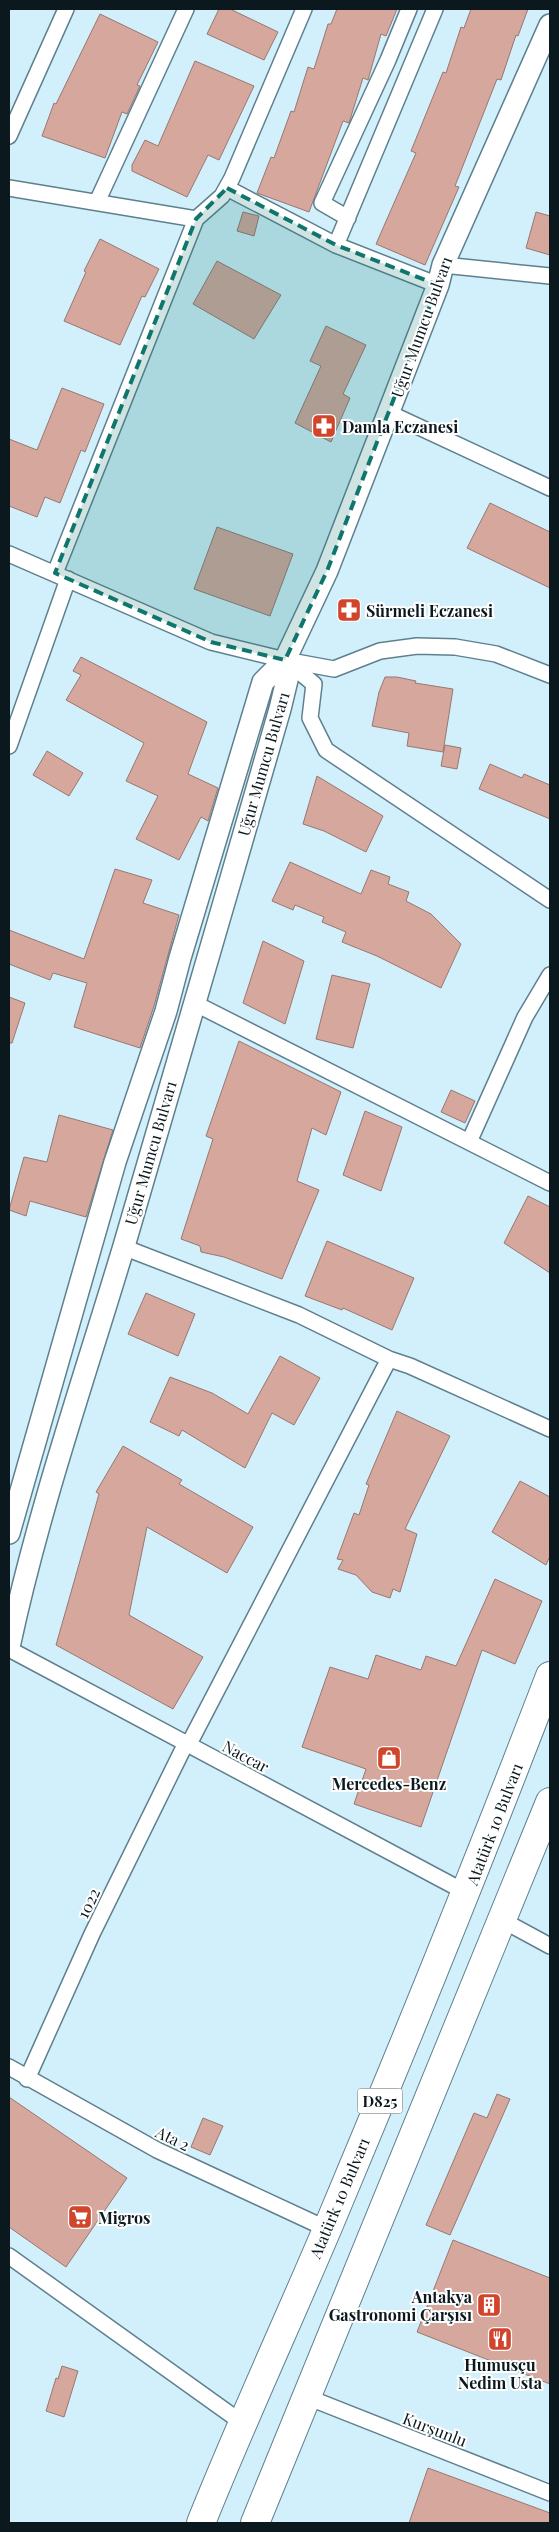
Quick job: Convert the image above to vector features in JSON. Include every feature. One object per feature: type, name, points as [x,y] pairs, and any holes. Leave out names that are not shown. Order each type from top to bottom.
[{"type":"highway","name":"Atatürk 10 Bulvarı","points":[[201,2523],[241,2422],[327,2229],[467,1893],[550,1676]]},
{"type":"highway","name":"D825","points":[[255,2523],[550,1802]]},
{"type":"street","points":[[9,136],[66,9]]},
{"type":"street","points":[[97,202],[186,9]]},
{"type":"street","points":[[9,746],[61,576],[196,219],[222,196],[227,188],[304,9]]},
{"type":"street","points":[[348,218],[322,203],[388,60],[409,9]]},
{"type":"street","points":[[336,246],[435,9]]},
{"type":"street","name":"Uğur Mumcu Bulvarı","points":[[9,1533],[115,1162],[166,1011],[180,958],[263,682],[285,660],[327,571],[389,413],[440,275],[550,24]]},
{"type":"street","points":[[9,188],[196,219]]},
{"type":"street","points":[[227,188],[336,246],[440,275],[550,276]]},
{"type":"street","points":[[389,413],[550,488]]},
{"type":"street","points":[[9,554],[211,642],[285,660],[334,669],[380,652],[417,646],[455,647],[496,654],[550,675]]},
{"type":"street","points":[[285,660],[314,684],[310,718],[326,750],[550,900]]},
{"type":"street","name":"Uğur Mumcu Bulvarı","points":[[10,1638],[81,1384],[123,1247],[280,709],[288,676],[285,660]]},
{"type":"street","points":[[469,1142],[525,1017],[550,975]]},
{"type":"street","points":[[194,1003],[550,1183]]},
{"type":"street","points":[[123,1247],[298,1315],[388,1359],[410,1366],[550,1429]]},
{"type":"street","name":"1022","points":[[27,2079],[92,1934],[185,1745],[190,1740],[388,1359]]},
{"type":"street","name":"Naccar","points":[[10,1638],[185,1745],[467,1893]]},
{"type":"street","points":[[502,1920],[550,1946]]},
{"type":"street","name":"Ata 2","points":[[9,2067],[27,2079],[157,2150],[327,2229]]},
{"type":"street","points":[[9,2256],[241,2422]]},
{"type":"street","name":"Kurşunlu","points":[[307,2398],[550,2493]]},
{"type":"highlighted area","points":[[227,188],[336,245],[438,285],[327,571],[285,660],[211,642],[55,573],[196,219]]},
{"type":"building","points":[[219,9],[230,9],[278,32],[264,60],[207,34]]},
{"type":"building","points":[[337,9],[397,9],[386,36],[381,34],[368,80],[363,78],[349,123],[343,121],[309,212],[257,193],[271,157],[274,158],[291,111],[294,112],[308,67],[314,69],[328,24],[331,24]]},
{"type":"building","points":[[471,9],[528,9],[518,36],[516,35],[501,80],[497,79],[455,186],[459,187],[425,265],[376,244],[416,153],[411,151],[443,72],[446,73],[461,27],[464,28]]},
{"type":"building","points":[[100,14],[158,42],[137,85],[140,86],[127,114],[122,112],[105,158],[42,136],[54,103],[56,104]]},
{"type":"building","points":[[195,61],[254,86],[219,160],[208,155],[187,197],[132,171],[132,165],[145,140],[158,146]]},
{"type":"building","points":[[243,212],[259,216],[254,236],[237,231]]},
{"type":"building","points":[[536,212],[550,216],[550,255],[526,248]]},
{"type":"building","points":[[100,239],[159,269],[145,297],[142,296],[120,345],[64,321],[86,272],[84,271]]},
{"type":"building","points":[[217,261],[281,295],[254,339],[193,304]]},
{"type":"building","points":[[326,326],[366,345],[343,394],[350,398],[331,442],[295,423],[321,366],[310,361]]},
{"type":"building","points":[[62,388],[104,404],[85,452],[81,450],[60,503],[45,497],[37,517],[9,506],[9,439],[37,450]]},
{"type":"building","points":[[490,503],[550,532],[550,588],[467,548]]},
{"type":"building","points":[[217,527],[293,554],[270,616],[194,589]]},
{"type":"building","points":[[81,657],[207,722],[188,774],[218,788],[208,821],[201,817],[179,860],[136,839],[158,796],[126,781],[144,743],[66,700],[81,675],[73,671]]},
{"type":"building","points":[[385,677],[397,677],[416,681],[415,683],[453,689],[443,752],[407,746],[409,733],[372,726],[379,692]]},
{"type":"building","points":[[445,745],[461,748],[457,769],[441,766]]},
{"type":"building","points":[[47,751],[83,773],[69,796],[33,775]]},
{"type":"building","points":[[490,764],[522,778],[524,774],[550,785],[550,819],[479,789]]},
{"type":"building","points":[[317,776],[383,816],[366,852],[324,831],[303,824]]},
{"type":"building","points":[[290,862],[361,894],[371,870],[390,877],[388,884],[409,892],[406,901],[431,914],[461,944],[441,988],[377,956],[342,942],[346,932],[322,922],[324,917],[295,905],[293,910],[272,901]]},
{"type":"building","points":[[115,869],[152,880],[143,903],[179,915],[154,1006],[140,1048],[74,1027],[87,983],[53,973],[50,980],[9,964],[9,930],[84,959]]},
{"type":"building","points":[[263,941],[304,961],[285,1024],[243,1003]]},
{"type":"building","points":[[332,975],[370,984],[353,1048],[316,1039]]},
{"type":"building","points":[[9,997],[25,1003],[12,1043],[9,1043]]},
{"type":"building","points":[[239,1041],[341,1092],[326,1135],[312,1128],[297,1181],[319,1190],[282,1279],[224,1257],[201,1252],[200,1246],[181,1239],[213,1139],[206,1136]]},
{"type":"building","points":[[451,1090],[475,1101],[465,1123],[441,1112]]},
{"type":"building","points":[[365,1111],[402,1127],[381,1191],[343,1175]]},
{"type":"building","points":[[59,1115],[113,1130],[86,1217],[30,1201],[26,1216],[9,1210],[24,1157],[47,1162]]},
{"type":"building","points":[[528,1196],[550,1207],[550,1273],[504,1243]]},
{"type":"building","points":[[327,1241],[414,1278],[392,1330],[343,1308],[342,1310],[305,1296]]},
{"type":"building","points":[[146,1293],[195,1314],[178,1356],[128,1334]]},
{"type":"building","points":[[280,1356],[320,1378],[294,1425],[272,1413],[245,1468],[182,1430],[179,1436],[150,1422],[170,1377],[212,1393],[248,1414]]},
{"type":"building","points":[[397,1411],[450,1436],[405,1529],[417,1534],[400,1592],[393,1589],[390,1598],[372,1592],[356,1575],[338,1569],[343,1560],[337,1559],[354,1513],[359,1515],[369,1485],[366,1484]]},
{"type":"building","points":[[123,1446],[182,1480],[179,1484],[253,1527],[227,1573],[147,1527],[129,1615],[203,1657],[173,1709],[56,1645],[99,1494],[96,1492]]},
{"type":"building","points":[[520,1481],[550,1497],[550,1556],[546,1565],[492,1532]]},
{"type":"building","points":[[495,1579],[542,1601],[515,1664],[482,1650],[421,1827],[354,1804],[366,1769],[302,1747],[330,1667],[368,1679],[376,1655],[421,1670],[426,1656],[456,1666]]},
{"type":"building","points":[[497,2094],[510,2099],[450,2235],[426,2225],[474,2113],[487,2118]]},
{"type":"building","points":[[9,2097],[127,2178],[66,2267],[9,2227]]},
{"type":"building","points":[[203,2118],[223,2126],[210,2155],[191,2147]]},
{"type":"building","name":"Antakya Gastronomi Çarşısı","points":[[453,2240],[550,2278],[550,2384],[417,2332]]},
{"type":"building","points":[[62,2366],[78,2371],[64,2417],[46,2411],[56,2378],[58,2379]]},
{"type":"building","points":[[428,2468],[550,2513],[550,2523],[409,2523]]},
{"type":"place","name":"Damla Eczanesi","points":[[324,426]]},
{"type":"place","name":"Sürmeli Eczanesi","points":[[349,610]]},
{"type":"place","name":"Mercedes-Benz","points":[[389,1758]]},
{"type":"place","name":"Migros","points":[[80,2217]]},
{"type":"place","name":"Antakya Gastronomi Çarşısı","points":[[489,2305]]},
{"type":"place","name":"Humusçu Nedim Usta","points":[[500,2339]]}]
